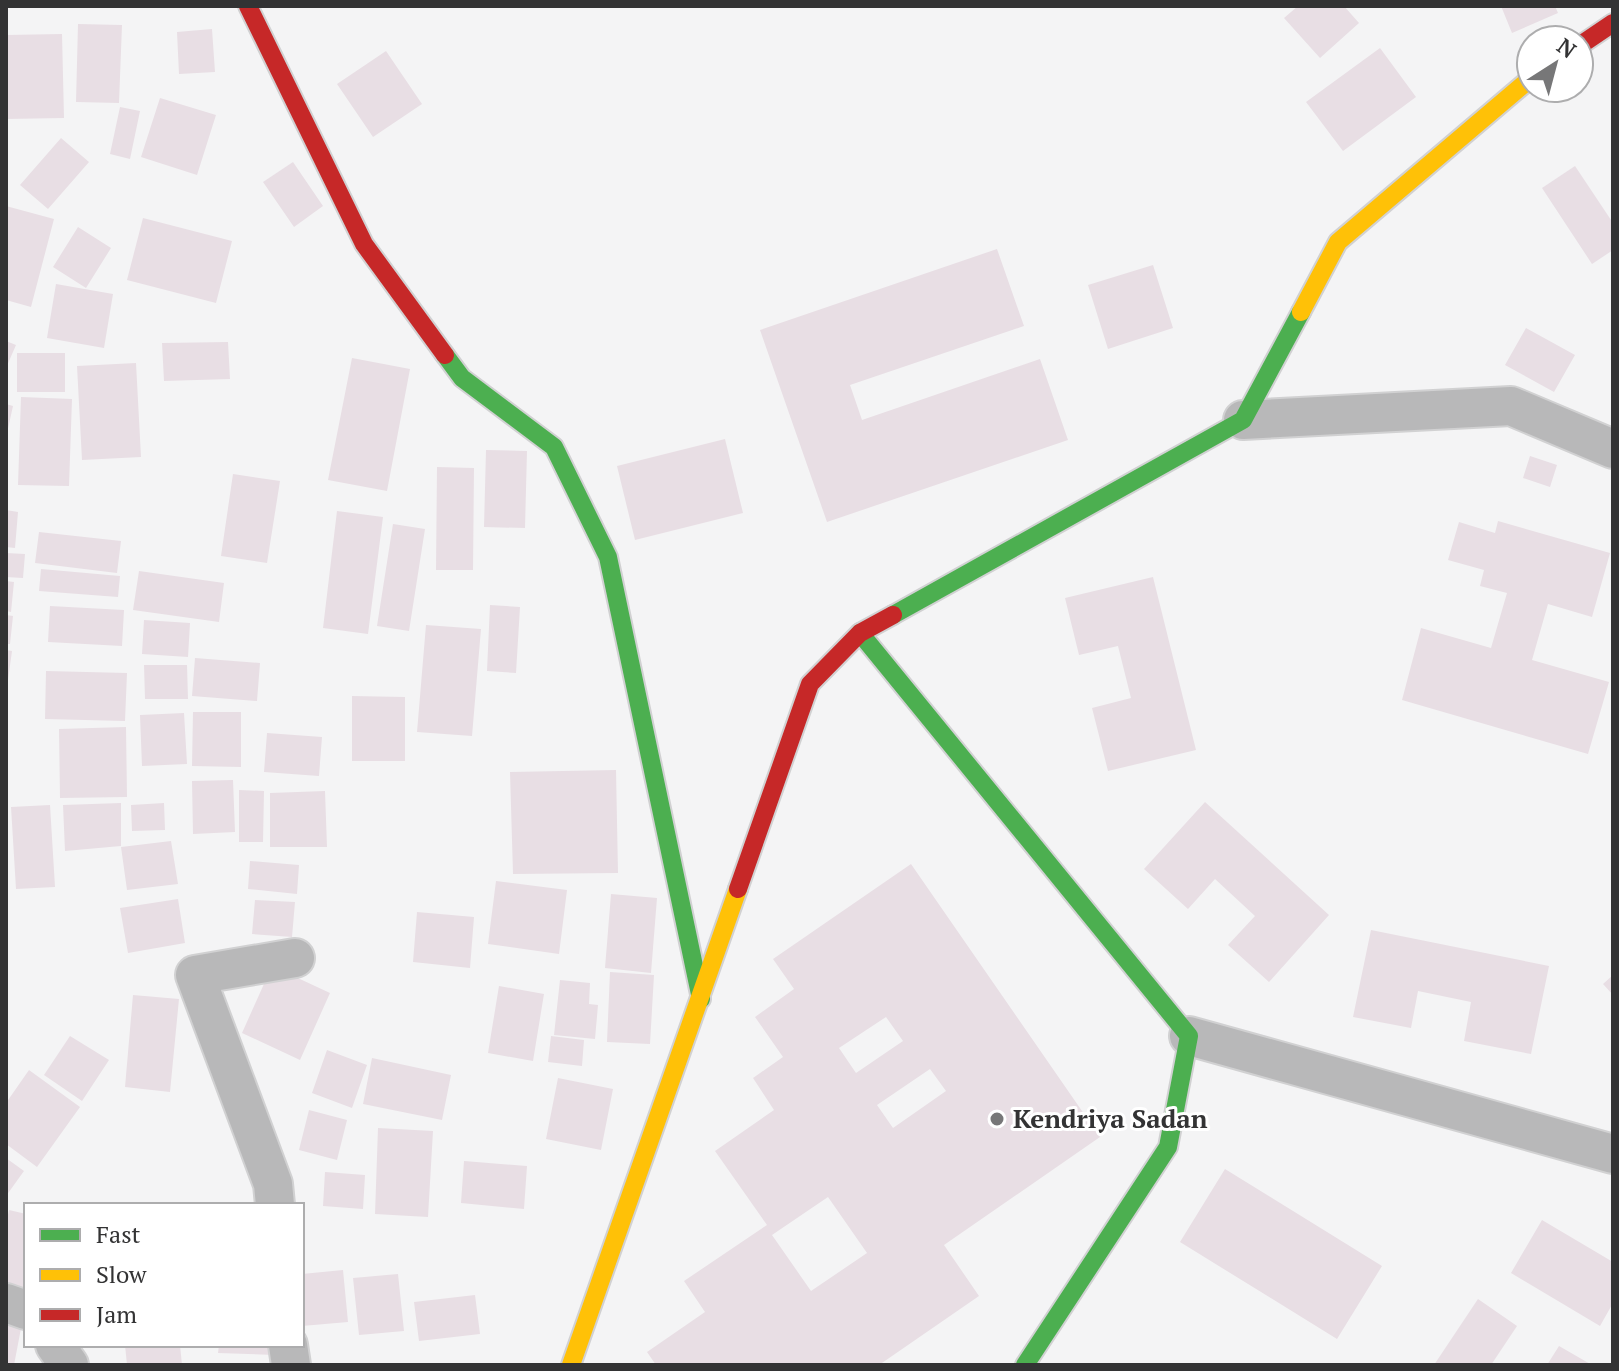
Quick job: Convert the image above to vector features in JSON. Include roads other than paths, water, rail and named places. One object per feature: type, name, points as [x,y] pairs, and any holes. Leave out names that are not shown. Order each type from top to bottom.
[{"type":"street","points":[[248,6],[364,244],[462,378],[554,447],[608,557],[701,999]]},
{"type":"street","points":[[1595,35],[1613,23]]},
{"type":"street","points":[[1243,420],[1338,242],[1515,92]]},
{"type":"street","points":[[571,1365],[810,684],[860,633],[1243,420],[1511,406],[1613,449]]},
{"type":"street","points":[[860,633],[1189,1036],[1613,1154]]},
{"type":"street","points":[[275,1203],[273,1184],[195,975],[295,958]]},
{"type":"street","points":[[1025,1365],[1168,1147],[1189,1036]]},
{"type":"street","points":[[56,1347],[69,1365]]},
{"type":"place","name":"Kendriya Sadan","points":[[997,1119]]}]
